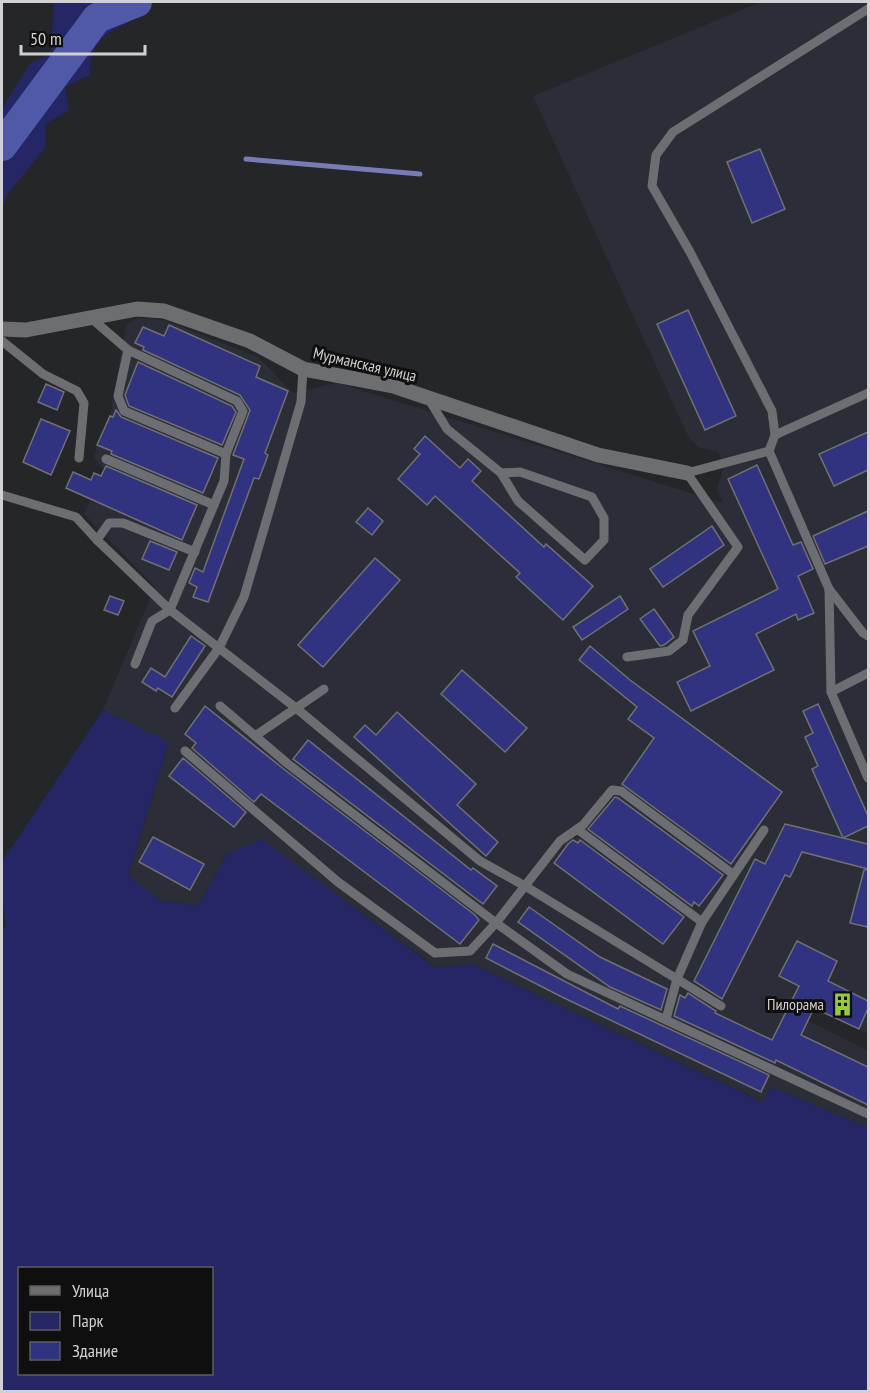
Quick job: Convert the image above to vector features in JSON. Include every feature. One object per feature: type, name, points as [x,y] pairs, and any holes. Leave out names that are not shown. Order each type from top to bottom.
[{"type":"street","name":"Мурманская улица","points":[[2,329],[26,330],[137,309],[164,311],[250,341],[303,369],[393,386],[598,455],[687,473]]},
{"type":"lane","points":[[868,9],[673,132],[656,155],[652,186],[690,252],[772,411],[775,435],[768,451],[829,589],[863,633],[868,636]]},
{"type":"lane","points":[[91,318],[128,350],[237,401],[243,411],[226,454],[224,481],[195,552],[170,610],[152,621],[135,664]]},
{"type":"lane","points":[[2,341],[43,374],[77,390],[84,403],[79,458]]},
{"type":"lane","points":[[128,350],[118,396],[124,411],[226,454]]},
{"type":"lane","points":[[175,708],[219,648],[244,597],[302,402],[303,369]]},
{"type":"lane","points":[[775,435],[868,393]]},
{"type":"lane","points":[[428,398],[447,429],[501,473],[518,501],[585,560],[604,540],[604,518],[592,497],[520,472],[501,473]]},
{"type":"lane","points":[[627,657],[669,651],[683,640],[688,615],[738,547],[687,473],[768,451]]},
{"type":"lane","points":[[106,459],[214,505]]},
{"type":"lane","points":[[2,495],[76,517],[170,610],[296,708],[480,861],[721,1006]]},
{"type":"lane","points":[[97,540],[110,524],[123,523],[195,552]]},
{"type":"lane","points":[[829,589],[831,692],[868,778]]},
{"type":"lane","points":[[831,692],[868,673]]},
{"type":"lane","points":[[255,736],[324,688]]},
{"type":"lane","points":[[220,706],[288,764],[496,923],[567,974],[868,1114]]},
{"type":"lane","points":[[185,751],[338,882],[435,952],[470,951],[496,923],[560,841],[583,825],[612,790],[621,791],[733,874]]},
{"type":"lane","points":[[577,829],[702,922]]},
{"type":"lane","points":[[666,1019],[677,979],[702,922],[764,830]]},
{"type":"shaded area","points":[[761,2],[868,2],[868,1034],[815,1008],[808,1021],[868,1051],[868,1128],[771,1087],[763,1102],[472,964],[437,968],[261,840],[226,855],[199,905],[161,901],[128,875],[169,743],[103,710],[155,587],[84,514],[104,470],[94,458],[97,445],[110,416],[126,325],[137,318],[164,320],[258,357],[293,393],[337,383],[723,503],[717,489],[724,467],[718,452],[700,448],[689,438],[533,96]]},
{"type":"green space","points":[[54,2],[145,2],[133,8],[127,23],[110,32],[98,43],[92,56],[90,75],[65,87],[69,110],[45,124],[45,148],[6,196],[2,213],[2,109],[30,63],[51,54]]},
{"type":"green space","points":[[103,710],[169,742],[128,875],[161,901],[199,905],[226,855],[261,839],[436,968],[472,964],[762,1102],[771,1087],[868,1128],[868,1391],[2,1391],[2,933],[6,925],[2,896],[2,862]]},
{"type":"building","points":[[760,149],[785,209],[752,223],[727,162]]},
{"type":"building","points":[[688,310],[736,416],[705,430],[657,324]]},
{"type":"building","points":[[169,325],[260,366],[256,377],[288,391],[265,453],[268,455],[259,479],[254,478],[208,602],[193,597],[197,587],[189,583],[195,568],[203,572],[244,459],[233,455],[250,410],[240,395],[143,350],[144,347],[135,343],[143,327],[164,336]]},
{"type":"building","points":[[138,362],[232,406],[236,412],[222,445],[129,406],[125,395]]},
{"type":"building","points":[[46,384],[64,392],[57,410],[38,402]]},
{"type":"building","points":[[116,410],[121,417],[218,458],[203,493],[111,454],[112,451],[97,445],[110,416],[113,417]]},
{"type":"building","points":[[41,419],[70,431],[51,475],[23,462]]},
{"type":"building","points":[[868,432],[868,470],[834,486],[819,454]]},
{"type":"building","points":[[425,436],[460,468],[468,459],[481,471],[472,481],[544,547],[546,544],[593,586],[563,620],[516,577],[520,573],[435,496],[427,505],[398,479],[420,454],[414,449]]},
{"type":"building","points":[[757,465],[793,545],[801,542],[813,569],[798,576],[814,613],[798,620],[796,614],[756,634],[774,670],[691,711],[677,682],[710,666],[693,631],[778,589],[728,479]]},
{"type":"building","points":[[106,466],[197,505],[182,540],[66,488],[73,472],[91,480],[94,473],[101,476]]},
{"type":"building","points":[[368,508],[383,521],[372,535],[356,522]]},
{"type":"building","points":[[868,511],[868,546],[825,564],[813,536]]},
{"type":"building","points":[[712,526],[724,545],[663,587],[650,569]]},
{"type":"building","points":[[150,541],[177,552],[169,570],[142,559]]},
{"type":"building","points":[[375,558],[400,580],[323,667],[298,645]]},
{"type":"building","points":[[110,596],[124,601],[118,615],[104,610]]},
{"type":"building","points":[[620,596],[628,609],[582,640],[573,627]]},
{"type":"building","points":[[654,609],[674,637],[660,646],[640,619]]},
{"type":"building","points":[[191,636],[205,646],[172,697],[142,682],[151,668],[165,677]]},
{"type":"building","points":[[590,646],[630,680],[782,792],[731,864],[622,784],[654,738],[628,719],[637,707],[579,660]]},
{"type":"building","points":[[462,670],[527,728],[505,752],[441,694]]},
{"type":"building","points":[[818,704],[868,816],[868,826],[843,838],[812,769],[818,766],[805,737],[813,733],[803,711]]},
{"type":"building","points":[[205,706],[475,915],[479,920],[460,944],[261,794],[254,802],[192,748],[196,743],[185,734]]},
{"type":"building","points":[[397,712],[476,784],[457,805],[498,842],[486,856],[354,737],[365,725],[376,735]]},
{"type":"building","points":[[308,740],[471,870],[473,868],[497,886],[483,904],[293,759]]},
{"type":"building","points":[[183,758],[246,812],[234,827],[169,776]]},
{"type":"building","points":[[615,797],[723,875],[699,906],[694,902],[692,906],[588,829]]},
{"type":"building","points":[[785,824],[868,844],[868,869],[802,852],[790,877],[785,875],[722,999],[694,981],[755,859],[765,864]]},
{"type":"building","points":[[153,837],[204,864],[190,890],[139,862]]},
{"type":"building","points":[[573,840],[578,843],[580,840],[684,917],[663,944],[554,863]]},
{"type":"building","points":[[864,870],[868,870],[868,927],[850,923]]},
{"type":"building","points":[[529,907],[600,957],[667,989],[661,1010],[610,987],[518,922]]},
{"type":"building","points":[[797,941],[837,961],[828,981],[868,1001],[868,1008],[859,1029],[814,1008],[801,1035],[868,1067],[868,1105],[776,1060],[775,1063],[674,1016],[680,995],[685,998],[688,993],[716,1011],[715,1013],[772,1040],[799,986],[779,976]]},
{"type":"building","points":[[493,944],[618,1009],[620,1006],[769,1075],[761,1092],[486,958]]},
{"type":"waterway","points":[[2,146],[97,18],[137,2]]},
{"type":"waterway","points":[[246,159],[420,174]]},
{"type":"place","name":"Пилорама","points":[[842,1004]]}]
